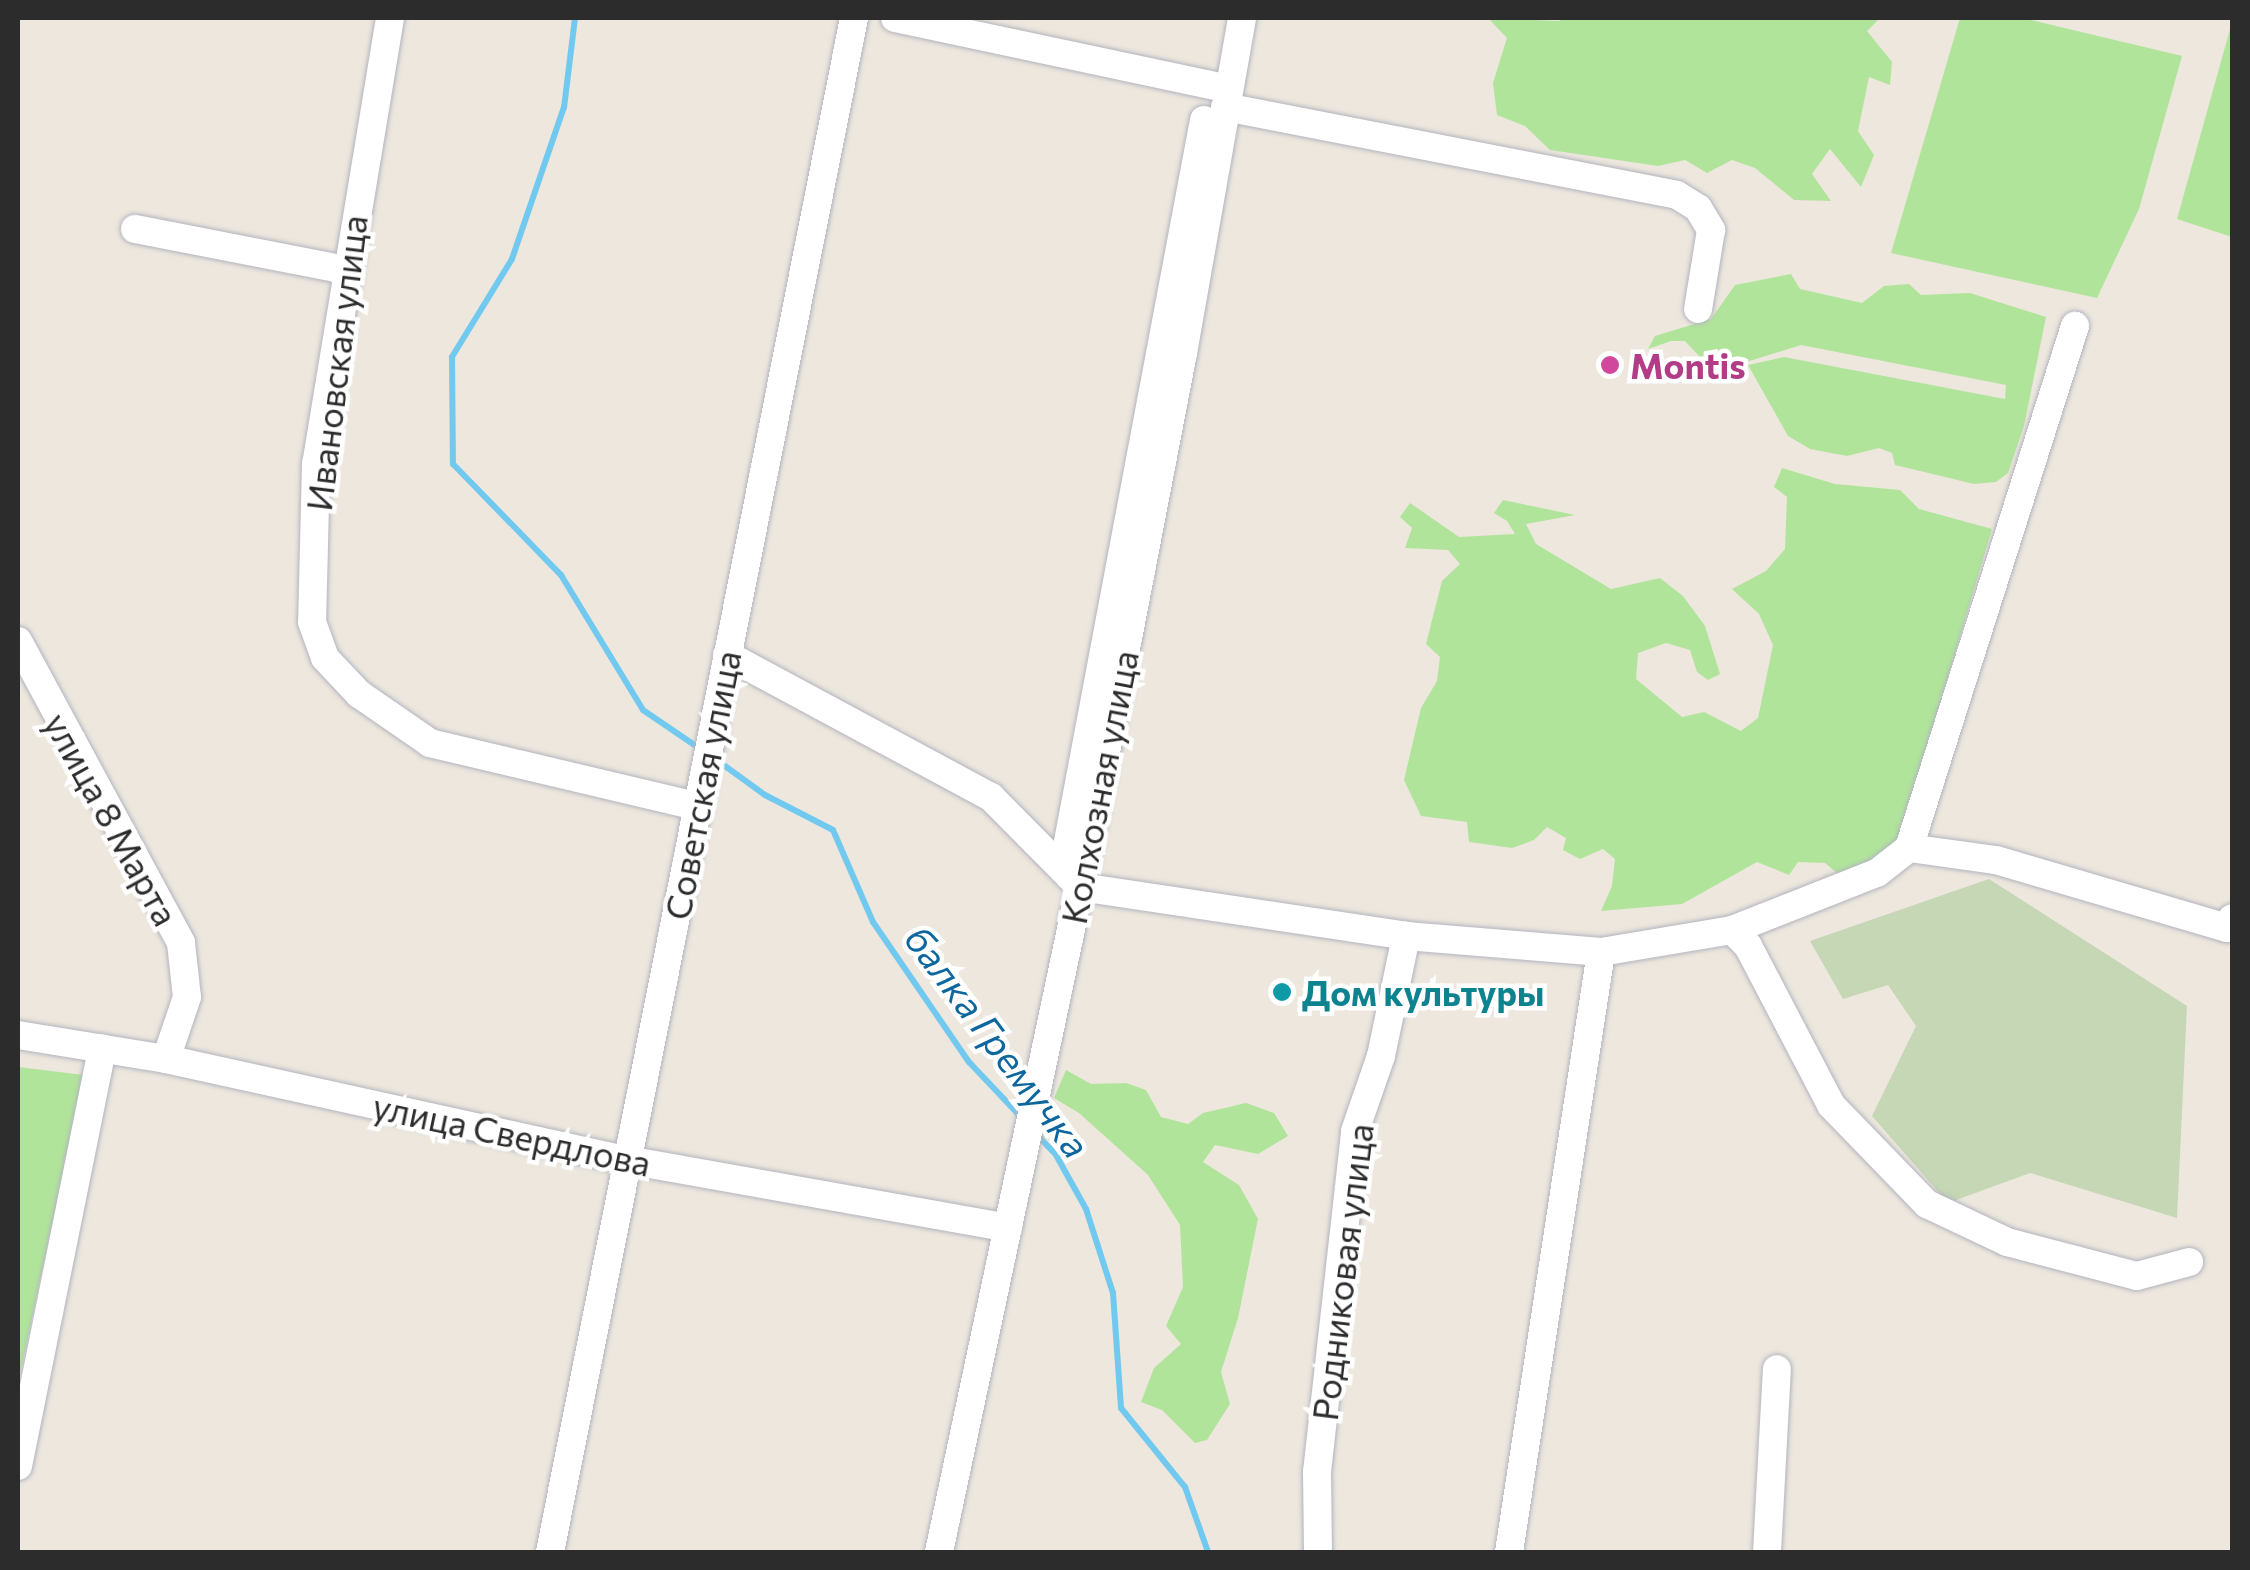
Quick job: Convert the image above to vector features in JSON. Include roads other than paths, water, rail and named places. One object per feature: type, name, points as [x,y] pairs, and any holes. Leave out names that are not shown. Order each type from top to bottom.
[{"type":"street","name":"Ивановская улица","points":[[390,18],[344,270],[316,463],[312,622],[325,658],[359,694],[430,743],[698,806]]},
{"type":"street","name":"Советская улица","points":[[550,1552],[854,18]]},
{"type":"street","points":[[895,18],[1678,195],[1698,208],[1711,230],[1698,309]]},
{"type":"street","name":"Колхозная улица","points":[[1222,94],[1224,18]]},
{"type":"street","name":"Колхозная улица","points":[[939,1552],[1034,1108],[1075,881],[1180,372],[1222,94],[1242,18]]},
{"type":"street","points":[[135,229],[344,270]]},
{"type":"street","points":[[728,655],[991,797],[1075,881],[1406,936],[1602,952],[1732,930],[1876,873],[1909,848],[2074,326]]},
{"type":"street","name":"улица 8 Марта","points":[[18,641],[180,943],[186,997],[166,1058]]},
{"type":"street","points":[[1909,848],[1996,860],[2226,928],[2232,918]]},
{"type":"street","points":[[1732,930],[1748,946],[1831,1105],[1927,1204],[2007,1242],[2136,1276],[2189,1262]]},
{"type":"street","name":"Родниковая улица","points":[[1318,1552],[1317,1472],[1355,1131],[1381,1056],[1406,936]]},
{"type":"street","points":[[1509,1552],[1602,952]]},
{"type":"street","name":"улица Свердлова","points":[[18,1036],[166,1058],[627,1160],[1008,1228]]},
{"type":"street","points":[[18,1466],[102,1048]]},
{"type":"street","points":[[1767,1552],[1777,1369]]},
{"type":"waterway","name":"балка Гремучка","points":[[575,18],[564,107],[512,259],[452,357],[453,464],[561,575],[643,710],[699,748]]},
{"type":"waterway","name":"балка Гремучка","points":[[714,758],[765,795],[833,830],[873,922],[969,1062],[1022,1118]]},
{"type":"waterway","name":"балка Гремучка","points":[[1037,1135],[1056,1155],[1086,1209],[1113,1293],[1121,1408],[1185,1487],[1208,1552]]},
{"type":"place","name":"Montis","points":[[1610,365]]},
{"type":"place","name":"Дом культуры","points":[[1282,992]]}]
